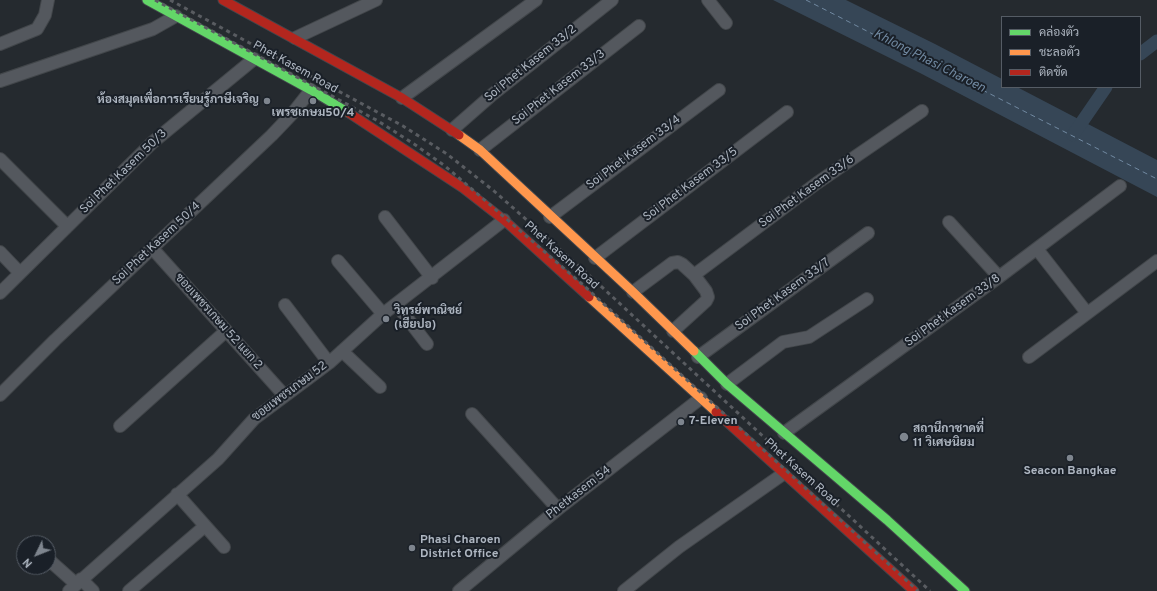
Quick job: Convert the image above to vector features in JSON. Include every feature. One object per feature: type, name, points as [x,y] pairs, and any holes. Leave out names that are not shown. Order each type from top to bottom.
[{"type":"main road","name":"Phet Kasem Road","points":[[147,0],[311,90],[421,159],[463,188],[504,220],[914,591]]},
{"type":"main road","name":"Phet Kasem Road","points":[[223,0],[295,38],[402,98],[480,150],[550,217],[633,292],[698,357],[784,433],[887,520],[965,591]]},
{"type":"street","points":[[0,44],[37,29],[45,15],[48,0]]},
{"type":"street","points":[[295,38],[376,0]]},
{"type":"street","points":[[402,98],[536,0]]},
{"type":"street","name":"Soi Phet Kasem 33/2","points":[[452,130],[493,94],[612,0]]},
{"type":"street","points":[[708,0],[726,23]]},
{"type":"street","points":[[0,81],[153,29],[176,16]]},
{"type":"street","name":"Soi Phet Kasem 33/3","points":[[480,150],[639,26]]},
{"type":"street","name":"Soi Phet Kasem 50/3","points":[[0,293],[153,142],[254,59]]},
{"type":"street","name":"Soi Phet Kasem 50/4","points":[[0,395],[152,248],[272,135],[292,114],[311,90]]},
{"type":"street","name":"Soi Phet Kasem 33/4","points":[[550,217],[719,90]]},
{"type":"street","name":"Soi Phet Kasem 33/6","points":[[694,275],[817,183],[922,111]]},
{"type":"street","name":"Soi Phet Kasem 33/5","points":[[595,258],[787,112]]},
{"type":"street","points":[[0,159],[67,226]]},
{"type":"street","name":"Soi Phet Kasem 33/8","points":[[784,433],[999,277],[1120,186]]},
{"type":"street","points":[[385,218],[432,278]]},
{"type":"street","name":"ซอยเพชรเกษม 52","points":[[76,585],[218,459],[254,419],[284,395],[329,363],[383,314],[432,278],[504,220]]},
{"type":"street","points":[[949,222],[999,277]]},
{"type":"street","name":"Soi Phet Kasem 33/7","points":[[698,357],[868,233]]},
{"type":"street","name":"ซอยเพชรเกษม 52 แยก 2","points":[[152,248],[284,395]]},
{"type":"street","points":[[1037,249],[1087,313]]},
{"type":"street","points":[[0,252],[20,273]]},
{"type":"street","points":[[338,261],[383,314]]},
{"type":"street","points":[[1029,357],[1157,261]]},
{"type":"street","points":[[633,292],[672,263],[678,262],[682,264],[694,275],[706,290],[708,297],[706,301],[673,331]]},
{"type":"street","points":[[728,384],[783,342],[809,337],[867,299]]},
{"type":"street","points":[[285,305],[329,363]]},
{"type":"street","points":[[397,305],[427,344]]},
{"type":"street","points":[[120,426],[226,331]]},
{"type":"street","points":[[342,351],[380,388]]},
{"type":"street","name":"Phetkasem 54","points":[[459,591],[558,509],[701,398]]},
{"type":"street","points":[[472,414],[558,509]]},
{"type":"street","points":[[624,591],[679,547],[783,474]]},
{"type":"street","points":[[177,494],[224,547]]},
{"type":"street","points":[[129,591],[205,526]]},
{"type":"street","points":[[56,566],[76,585],[93,591]]},
{"type":"water","name":"Khlong Phasi Charoen","points":[[773,0],[846,0],[935,44],[1001,78],[1001,88],[1019,88],[1157,160],[1157,197],[920,73]]},
{"type":"waterway","points":[[1141,53],[1157,41]]},
{"type":"waterway","points":[[1073,135],[1105,88]]},
{"type":"ferry route","points":[[806,0],[1157,179]]},
{"type":"railway","points":[[155,0],[378,121],[445,166],[582,284],[918,591]]},
{"type":"railway","points":[[170,0],[403,126],[447,154],[494,191],[590,276],[930,591]]},
{"type":"traffic: fast","points":[[147,0],[311,90],[349,113]]},
{"type":"traffic: fast","points":[[694,351],[727,384],[887,520],[965,591]]},
{"type":"traffic: slow","points":[[459,135],[480,150],[633,292],[694,351]]},
{"type":"traffic: slow","points":[[589,297],[716,412]]},
{"type":"traffic: jam","points":[[223,0],[402,98],[459,135]]},
{"type":"traffic: jam","points":[[349,113],[463,188],[504,220],[589,297]]},
{"type":"traffic: jam","points":[[716,412],[914,591]]},
{"type":"place","name":"ห้องสมุดเพื่อการเรียนรู้ภาษีเจริญ","points":[[267,101]]},
{"type":"place","name":"เพรชเกษม50/4","points":[[313,101]]},
{"type":"place","name":"วิทูรย์พาณิชย์ (เฮียปอ)","points":[[386,319]]},
{"type":"place","name":"7-Eleven","points":[[681,422]]},
{"type":"place","name":"สถานีกาชาดที่ 11 วิเศษนิยม","points":[[904,437]]},
{"type":"place","name":"Seacon Bangkae","points":[[1070,458]]},
{"type":"place","name":"Phasi Charoen District Office","points":[[412,548]]}]
